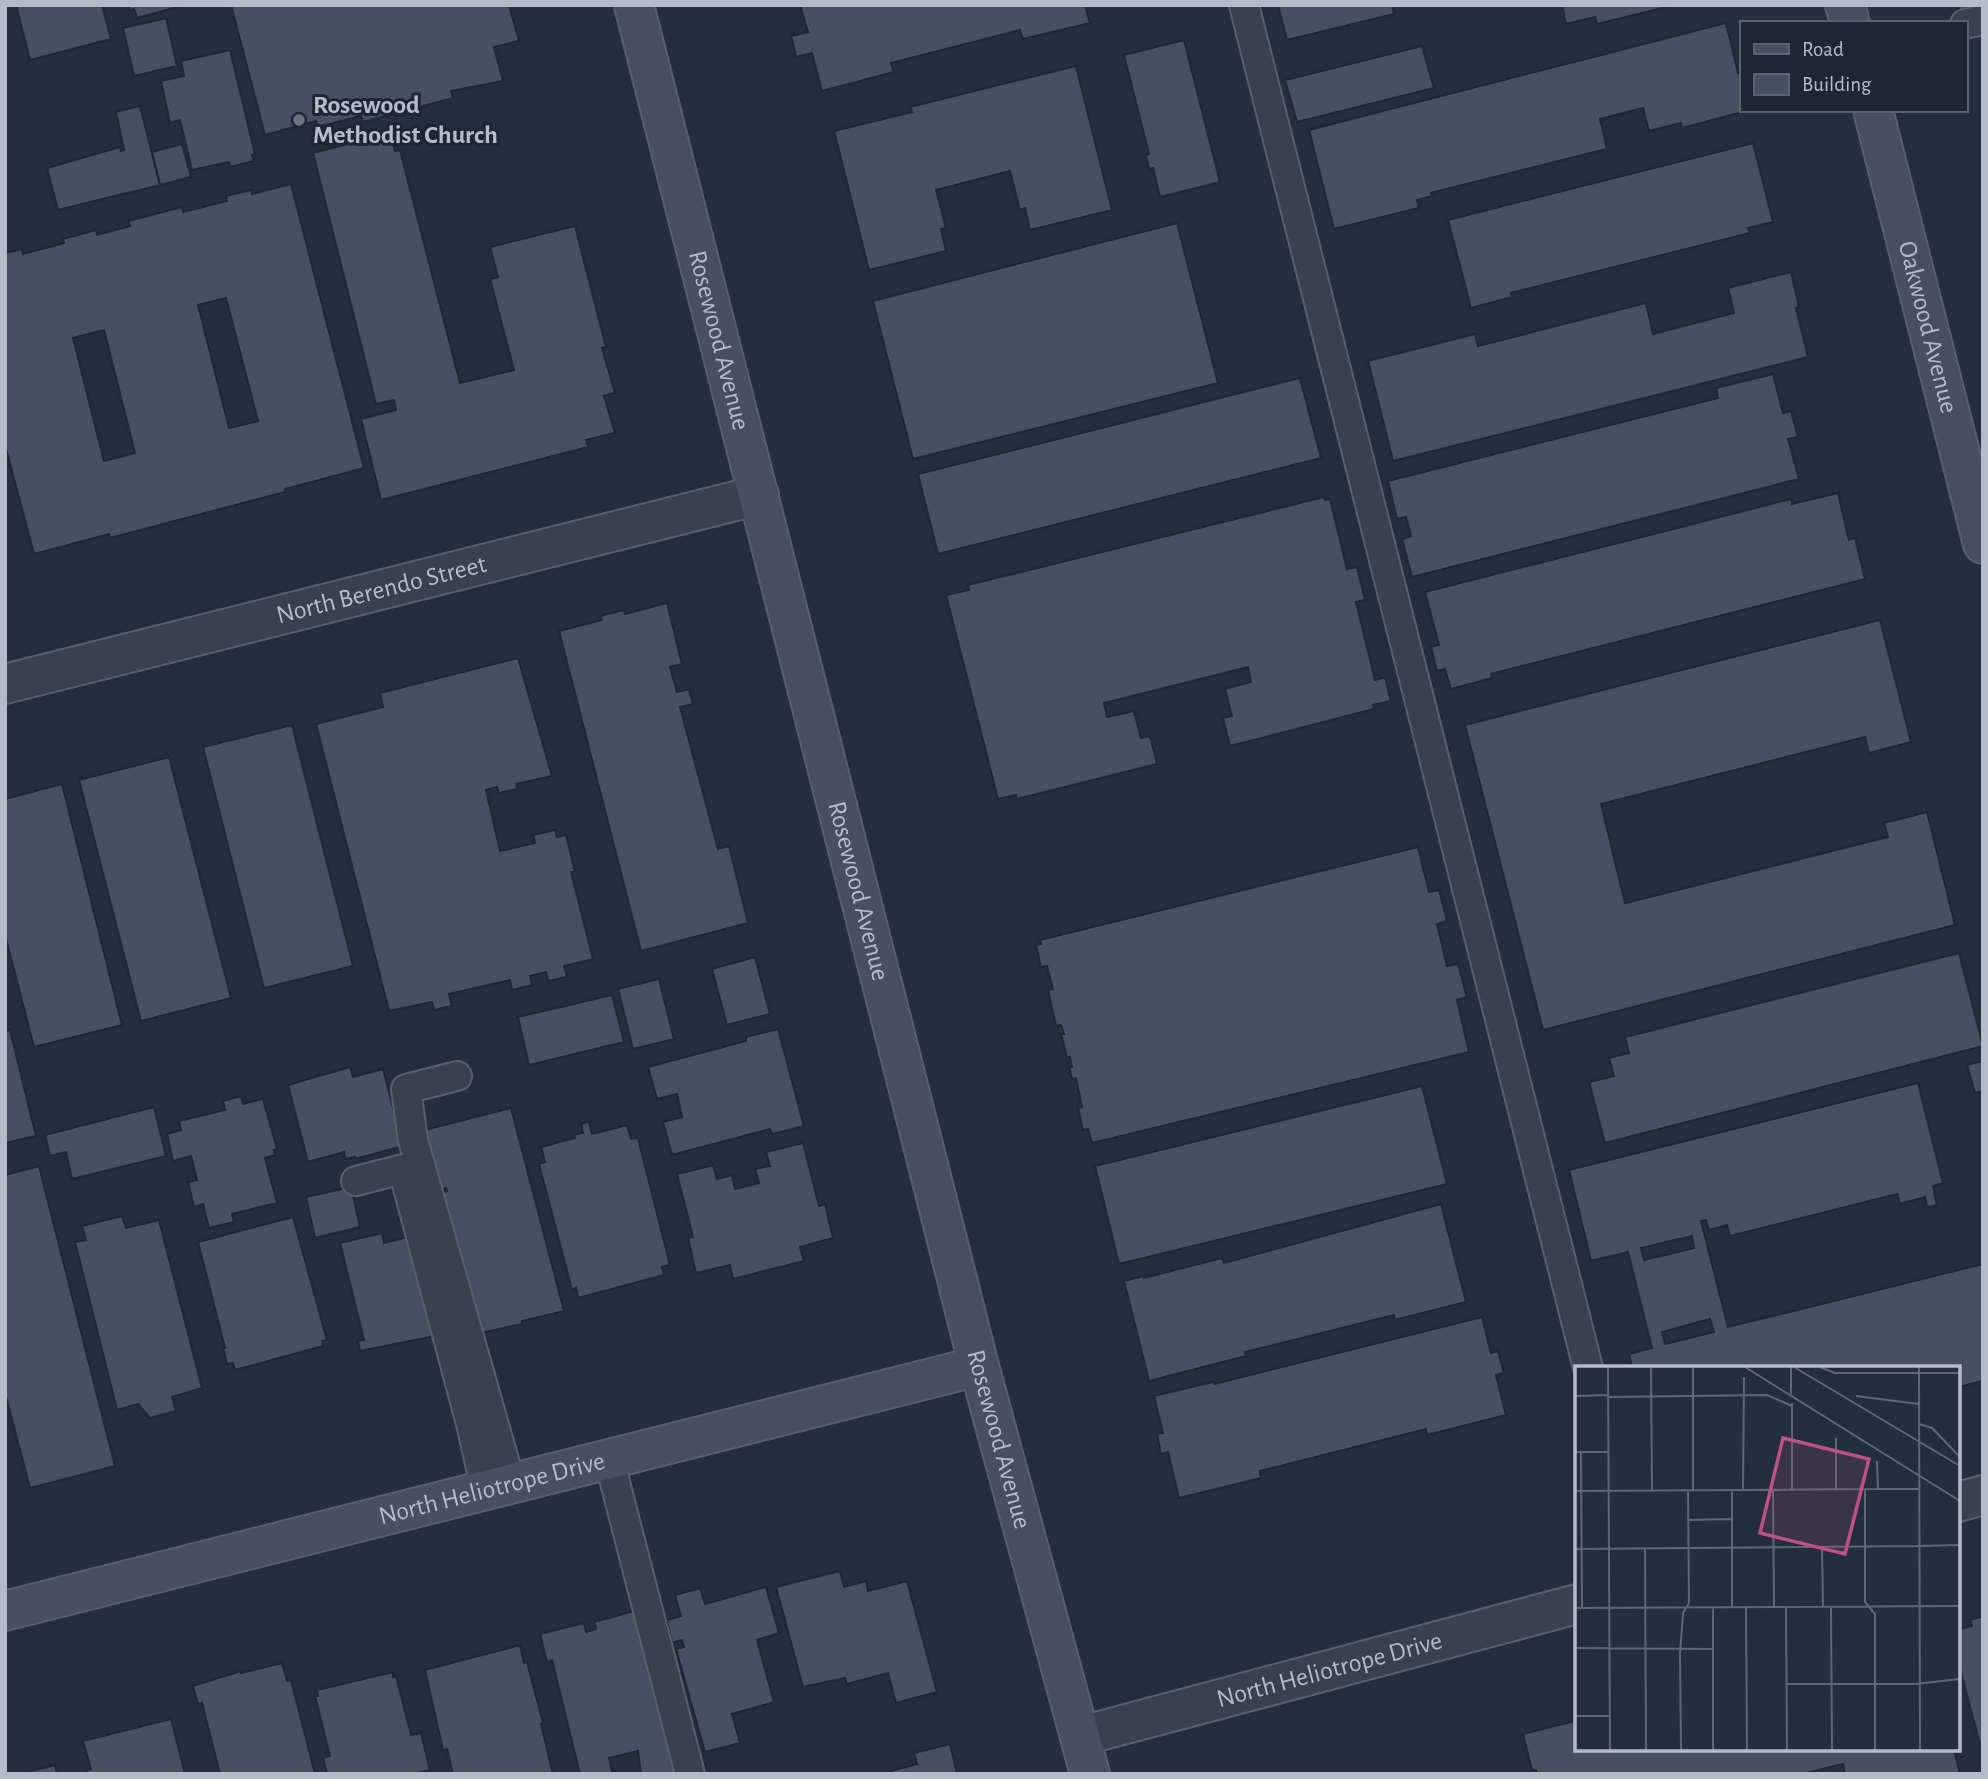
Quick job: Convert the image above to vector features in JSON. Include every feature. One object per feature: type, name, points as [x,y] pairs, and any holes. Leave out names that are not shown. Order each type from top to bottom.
[{"type":"street","name":"Rosewood Avenue","points":[[634,5],[979,1366],[1090,1774]]},
{"type":"street","name":"Oakwood Avenue","points":[[1874,112],[1974,471],[1983,544]]},
{"type":"street","name":"North Berendo Street","points":[[5,684],[759,495]]},
{"type":"street","name":"North Heliotrope Drive","points":[[5,1611],[979,1366]]},
{"type":"street","points":[[1960,1501],[1983,1495]]},
{"type":"street","name":"North Heliotrope Drive","points":[[1081,1736],[1575,1605]]},
{"type":"lane","points":[[1244,5],[1587,1366]]},
{"type":"lane","points":[[457,1076],[406,1089],[413,1140],[499,1487]]},
{"type":"lane","points":[[356,1181],[403,1169],[471,1424],[499,1487]]},
{"type":"lane","points":[[608,1459],[690,1774]]},
{"type":"building","points":[[16,5],[102,5],[111,39],[30,60]]},
{"type":"building","points":[[128,5],[185,5],[137,18],[134,9],[129,10]]},
{"type":"building","points":[[231,5],[509,5],[519,41],[494,47],[503,81],[451,91],[453,98],[363,122],[361,116],[318,127],[316,121],[265,135]]},
{"type":"building","points":[[800,5],[1085,5],[1090,23],[1023,39],[1020,30],[891,63],[894,72],[822,91],[812,53],[796,57],[791,36],[808,32]]},
{"type":"building","points":[[1278,5],[1392,5],[1394,14],[1287,40]]},
{"type":"building","points":[[1562,5],[1675,5],[1597,24],[1595,17],[1566,24]]},
{"type":"building","points":[[1958,5],[1983,5],[1983,7],[1960,13]]},
{"type":"building","points":[[166,18],[177,66],[134,76],[123,28]]},
{"type":"building","points":[[1726,23],[1740,74],[1740,112],[1742,112],[1682,128],[1681,123],[1649,131],[1643,108],[1600,119],[1607,149],[1431,193],[1432,196],[1417,200],[1419,208],[1334,229],[1309,130]]},
{"type":"building","points":[[1184,40],[1220,182],[1160,197],[1153,168],[1149,169],[1146,155],[1149,154],[1124,55]]},
{"type":"building","points":[[1422,46],[1434,88],[1297,122],[1285,80]]},
{"type":"building","points":[[230,50],[255,154],[252,155],[254,161],[230,167],[229,162],[192,170],[180,120],[170,123],[161,81],[184,76],[181,61]]},
{"type":"building","points":[[1076,66],[1112,210],[1030,230],[1025,208],[1020,210],[1010,171],[936,190],[946,228],[941,229],[946,251],[869,270],[834,131],[912,112],[910,107]]},
{"type":"building","points":[[140,106],[160,185],[58,210],[47,168],[120,147],[121,151],[124,150],[116,112]]},
{"type":"building","points":[[391,133],[395,151],[400,150],[460,383],[514,370],[490,279],[498,277],[490,247],[575,226],[606,347],[602,348],[615,393],[604,396],[615,433],[586,440],[588,447],[381,500],[361,419],[396,410],[394,400],[376,404],[313,153]]},
{"type":"building","points":[[1753,143],[1773,222],[1748,228],[1750,233],[1511,293],[1512,297],[1471,308],[1448,220]]},
{"type":"building","points":[[182,144],[191,177],[160,185],[152,152]]},
{"type":"building","points":[[291,184],[364,468],[285,489],[285,492],[110,538],[109,534],[34,554],[5,445],[5,253],[22,249],[23,254],[64,243],[63,239],[96,230],[97,235],[130,226],[128,221],[182,207],[183,212],[227,201],[226,196],[251,190],[252,194]],"holes":[[[226,298],[258,421],[229,428],[198,305]],[[104,330],[135,453],[104,461],[73,338]]]},
{"type":"building","points":[[1177,223],[1218,383],[913,459],[873,301]]},
{"type":"building","points":[[1791,272],[1799,307],[1796,308],[1808,357],[1393,461],[1368,361],[1475,334],[1478,346],[1646,303],[1653,334],[1734,313],[1728,288]]},
{"type":"building","points":[[1773,374],[1783,413],[1791,411],[1798,437],[1788,439],[1799,479],[1412,577],[1402,539],[1411,536],[1406,517],[1397,519],[1388,481],[1718,398],[1716,388]]},
{"type":"building","points":[[1300,378],[1321,458],[938,554],[918,474]]},
{"type":"building","points":[[1838,493],[1849,540],[1855,538],[1865,579],[1491,674],[1492,678],[1451,689],[1445,669],[1437,671],[1431,647],[1439,645],[1425,592],[1791,499],[1792,504]]},
{"type":"building","points":[[1324,497],[1325,500],[1330,499],[1347,569],[1357,567],[1365,600],[1356,602],[1375,680],[1385,677],[1391,701],[1373,705],[1374,709],[1230,746],[1223,718],[1232,716],[1225,689],[1251,682],[1248,667],[1104,703],[1107,717],[1134,711],[1141,738],[1150,736],[1157,764],[1017,799],[1016,795],[998,799],[946,595],[969,590],[968,585]]},
{"type":"building","points":[[667,603],[682,664],[670,667],[677,692],[689,689],[693,704],[680,707],[718,849],[729,846],[748,923],[641,951],[559,631],[602,620],[600,616],[624,610],[625,614]]},
{"type":"building","points":[[1880,620],[1911,742],[1869,753],[1865,737],[1601,804],[1625,903],[1888,837],[1884,823],[1927,812],[1955,925],[1543,1030],[1465,725]]},
{"type":"building","points":[[518,658],[552,776],[516,784],[518,789],[499,793],[497,787],[486,790],[500,851],[535,843],[533,835],[555,830],[557,837],[566,835],[575,872],[571,872],[593,959],[564,966],[567,977],[548,981],[546,972],[530,976],[532,985],[512,990],[510,980],[449,994],[452,1006],[434,1010],[432,1002],[389,1011],[316,724],[383,707],[380,693]]},
{"type":"building","points":[[292,725],[353,966],[264,988],[203,747]]},
{"type":"building","points":[[169,757],[231,998],[141,1021],[79,780]]},
{"type":"building","points":[[62,784],[122,1025],[34,1047],[5,935],[5,799]]},
{"type":"building","points":[[1418,847],[1429,892],[1439,890],[1447,921],[1437,924],[1447,966],[1458,964],[1467,997],[1457,1000],[1469,1052],[1092,1143],[1088,1129],[1083,1130],[1078,1108],[1082,1107],[1076,1078],[1072,1079],[1069,1067],[1072,1067],[1070,1057],[1067,1057],[1061,1034],[1064,1034],[1061,1025],[1056,1026],[1048,990],[1053,989],[1047,966],[1041,967],[1036,946],[1041,944],[1040,940]]},
{"type":"building","points":[[1959,953],[1983,1046],[1605,1143],[1589,1082],[1614,1076],[1609,1058],[1629,1053],[1625,1037]]},
{"type":"building","points":[[755,957],[770,1014],[727,1025],[712,969]]},
{"type":"building","points":[[659,979],[674,1039],[633,1049],[618,989]]},
{"type":"building","points":[[612,995],[624,1042],[529,1065],[518,1017]]},
{"type":"building","points":[[778,1029],[804,1126],[772,1134],[770,1129],[672,1155],[663,1122],[682,1117],[677,1094],[657,1099],[648,1067],[746,1041],[746,1037]]},
{"type":"building","points":[[10,1030],[36,1136],[5,1143],[5,1031]]},
{"type":"building","points":[[1982,1061],[1983,1091],[1975,1093],[1967,1065]]},
{"type":"building","points":[[350,1067],[353,1077],[383,1069],[403,1146],[355,1159],[345,1159],[344,1152],[308,1162],[288,1085]]},
{"type":"building","points":[[1918,1083],[1943,1183],[1933,1186],[1937,1205],[1927,1207],[1925,1197],[1900,1204],[1897,1194],[1730,1236],[1727,1225],[1709,1230],[1706,1220],[1701,1221],[1728,1327],[1983,1264],[1983,1381],[1960,1387],[1960,1366],[1632,1366],[1629,1354],[1652,1348],[1628,1252],[1591,1261],[1569,1170]],"holes":[[[1692,1236],[1694,1248],[1644,1260],[1641,1248]],[[1710,1319],[1714,1332],[1665,1344],[1662,1332]]]},
{"type":"building","points":[[1422,1086],[1447,1184],[1119,1264],[1095,1166]]},
{"type":"building","points":[[241,1096],[243,1104],[263,1099],[277,1149],[274,1150],[275,1155],[265,1158],[277,1203],[232,1214],[234,1222],[209,1228],[203,1204],[194,1207],[188,1182],[197,1180],[191,1156],[173,1161],[167,1134],[181,1130],[179,1121],[225,1110],[223,1101]]},
{"type":"building","points":[[154,1107],[166,1156],[72,1179],[66,1152],[50,1156],[45,1135]]},
{"type":"building","points":[[511,1108],[564,1311],[481,1333],[440,1194],[447,1191],[446,1188],[432,1191],[417,1132]]},
{"type":"building","points":[[589,1122],[592,1134],[627,1125],[631,1139],[638,1138],[670,1265],[662,1267],[664,1275],[578,1298],[576,1288],[572,1290],[539,1164],[545,1162],[541,1147],[575,1138],[574,1135],[583,1133],[581,1124]]},
{"type":"building","points":[[803,1143],[819,1206],[825,1204],[833,1238],[800,1247],[804,1261],[733,1279],[730,1265],[696,1273],[688,1238],[693,1237],[677,1174],[713,1165],[717,1179],[732,1175],[735,1189],[759,1183],[755,1169],[770,1166],[766,1152]]},
{"type":"building","points":[[39,1166],[115,1466],[30,1488],[5,1393],[5,1175]]},
{"type":"building","points":[[351,1187],[360,1227],[315,1238],[306,1197]]},
{"type":"building","points":[[1441,1204],[1466,1302],[1395,1320],[1394,1315],[1245,1352],[1246,1356],[1149,1381],[1124,1281],[1222,1258],[1224,1263]]},
{"type":"building","points":[[122,1216],[126,1228],[159,1220],[202,1388],[172,1397],[176,1411],[150,1418],[138,1404],[117,1410],[75,1242],[86,1240],[82,1226]]},
{"type":"building","points":[[293,1217],[327,1340],[322,1341],[323,1346],[235,1370],[233,1363],[227,1364],[198,1242]]},
{"type":"building","points":[[382,1233],[384,1243],[412,1236],[435,1336],[360,1351],[358,1341],[364,1340],[340,1243]]},
{"type":"building","points":[[1482,1317],[1491,1353],[1498,1351],[1504,1373],[1496,1375],[1506,1415],[1427,1435],[1426,1429],[1260,1471],[1261,1478],[1179,1498],[1168,1452],[1161,1454],[1157,1434],[1163,1433],[1154,1396],[1213,1382],[1214,1384]]},
{"type":"building","points":[[840,1571],[844,1587],[866,1581],[868,1591],[907,1581],[937,1692],[896,1703],[888,1673],[847,1684],[845,1678],[803,1687],[776,1587]]},
{"type":"building","points":[[766,1587],[779,1633],[757,1640],[774,1702],[732,1714],[740,1743],[705,1752],[676,1649],[684,1647],[682,1640],[672,1643],[667,1620],[681,1616],[675,1595],[700,1588],[705,1604]]},
{"type":"building","points":[[638,1610],[641,1637],[675,1774],[641,1774],[638,1751],[609,1758],[612,1772],[615,1771],[616,1774],[580,1774],[552,1660],[547,1662],[540,1634],[584,1623],[586,1632],[596,1629],[594,1622]]},
{"type":"building","points":[[1983,1616],[1983,1756],[1960,1669],[1960,1629],[1972,1626],[1970,1620]]},
{"type":"building","points":[[520,1645],[543,1723],[541,1724],[553,1774],[453,1774],[447,1749],[443,1750],[425,1670]]},
{"type":"building","points":[[282,1663],[287,1681],[291,1680],[315,1774],[220,1774],[202,1703],[198,1704],[193,1686],[241,1671]]},
{"type":"building","points":[[393,1672],[411,1735],[421,1733],[430,1770],[413,1774],[327,1774],[323,1758],[330,1756],[315,1696],[318,1696],[317,1690]]},
{"type":"building","points":[[171,1719],[185,1774],[87,1774],[87,1770],[91,1769],[83,1741]]},
{"type":"building","points":[[1575,1721],[1575,1751],[1954,1751],[1960,1774],[1845,1774],[1843,1764],[1803,1774],[1537,1774],[1536,1770],[1532,1770],[1523,1734]]},
{"type":"building","points":[[950,1744],[957,1774],[880,1774],[917,1764],[914,1753]]},
{"type":"building","points":[[55,1765],[57,1774],[19,1774]]},
{"type":"place","name":"Rosewood Methodist Church","points":[[299,120]]}]
